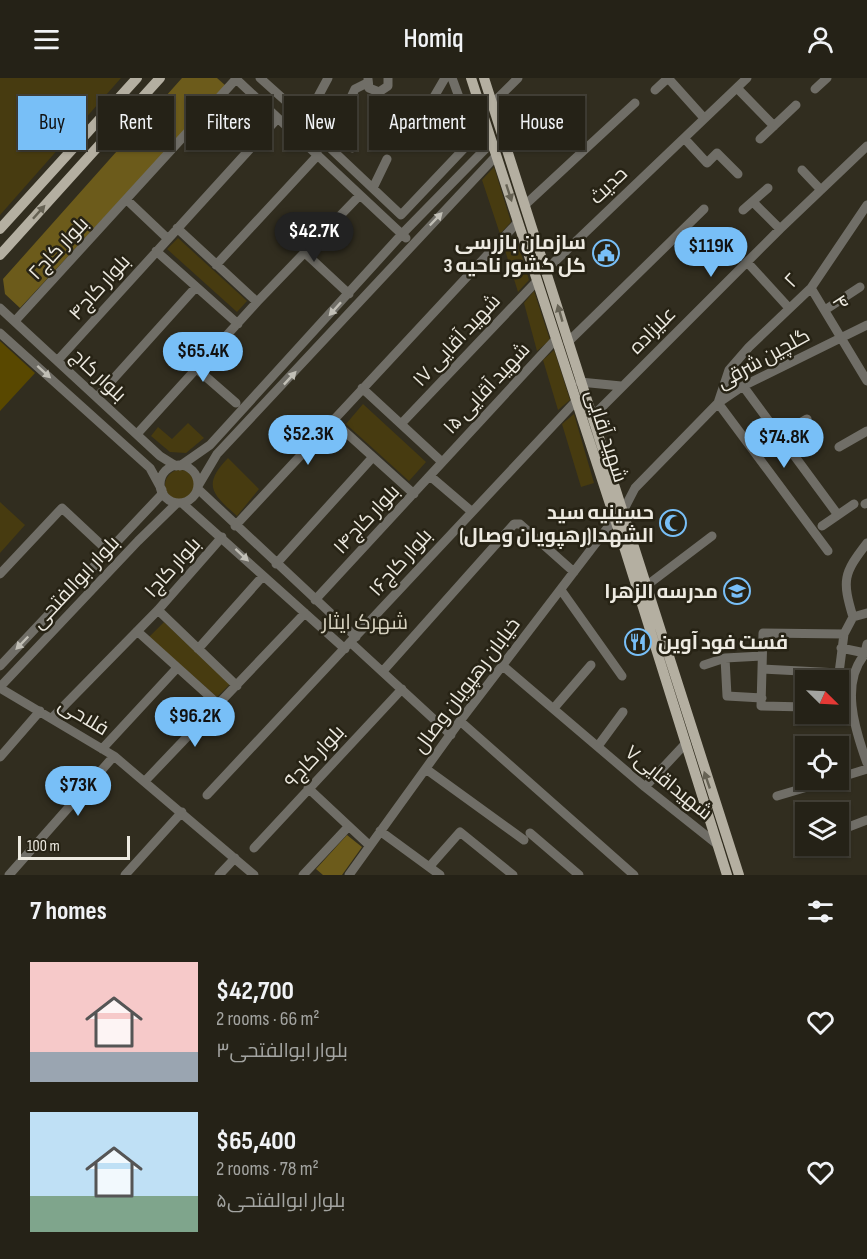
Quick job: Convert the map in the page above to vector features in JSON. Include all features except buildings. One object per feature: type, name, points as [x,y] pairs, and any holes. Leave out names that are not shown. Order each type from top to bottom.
[{"type":"main road","points":[[0,229],[137,78]]},
{"type":"main road","points":[[0,255],[160,78]]},
{"type":"main road","name":"شهید آقایی","points":[[471,78],[577,400],[646,586],[686,743],[727,875]]},
{"type":"main road","name":"شهید آقایی","points":[[484,78],[547,269],[580,382],[593,416],[615,489],[619,516],[671,678],[739,875]]},
{"type":"street","points":[[247,90],[260,78],[284,99]]},
{"type":"street","points":[[318,96],[328,78]]},
{"type":"street","points":[[434,96],[445,78]]},
{"type":"street","points":[[332,150],[401,215],[474,138],[452,78]]},
{"type":"street","points":[[493,103],[518,78]]},
{"type":"street","points":[[655,90],[668,78],[704,118]]},
{"type":"street","name":"حدیث","points":[[547,269],[747,78]]},
{"type":"street","points":[[815,89],[827,78]]},
{"type":"street","points":[[236,79],[412,244]]},
{"type":"street","name":"بلوار کاج۲","points":[[15,321],[236,79]]},
{"type":"street","points":[[352,96],[355,89],[368,80],[374,92],[379,92],[389,81]]},
{"type":"street","points":[[737,88],[774,126]]},
{"type":"street","points":[[526,204],[635,103]]},
{"type":"street","points":[[760,139],[796,105]]},
{"type":"street","name":"بلوار کاج۴","points":[[58,360],[278,118]]},
{"type":"street","points":[[684,138],[707,163],[717,153],[738,174]]},
{"type":"street","points":[[451,735],[350,643],[305,613],[197,513],[162,492],[163,475],[210,445],[402,234],[492,142]]},
{"type":"street","name":"علیزاده","points":[[593,416],[780,229],[867,146]]},
{"type":"street","points":[[216,264],[318,155]]},
{"type":"street","points":[[180,503],[190,500],[218,454],[496,156]]},
{"type":"street","points":[[373,188],[387,159]]},
{"type":"street","points":[[802,170],[821,190]]},
{"type":"street","points":[[744,210],[768,188]]},
{"type":"street","points":[[137,434],[257,302],[360,195]]},
{"type":"street","points":[[127,200],[167,238]]},
{"type":"street","points":[[753,202],[780,229]]},
{"type":"street","name":"۲","points":[[718,404],[729,370],[811,288],[867,205]]},
{"type":"street","points":[[568,342],[704,209]]},
{"type":"street","points":[[236,526],[518,222]]},
{"type":"street","points":[[177,228],[257,302]]},
{"type":"street","points":[[156,251],[238,324]]},
{"type":"street","points":[[305,253],[349,294]]},
{"type":"street","points":[[747,262],[789,308]]},
{"type":"street","name":"شهید آقایی ۱۷","points":[[401,424],[537,281]]},
{"type":"street","points":[[97,398],[196,287]]},
{"type":"street","points":[[825,310],[860,287]]},
{"type":"street","name":"۴","points":[[811,288],[867,381]]},
{"type":"street","name":"بلوار کاج","points":[[0,308],[160,456],[178,466]]},
{"type":"street","name":"گلچین شرقی","points":[[619,516],[635,488],[718,404],[743,386],[867,325]]},
{"type":"street","name":"بلوار کاج","points":[[0,333],[150,468],[162,492]]},
{"type":"street","name":"شهید آقایی ۱۵","points":[[442,462],[556,339]]},
{"type":"street","points":[[24,354],[36,342]]},
{"type":"street","points":[[298,350],[307,360]]},
{"type":"street","points":[[197,369],[236,403]]},
{"type":"street","points":[[580,382],[621,386]]},
{"type":"street","points":[[743,386],[838,515]]},
{"type":"street","points":[[362,388],[442,462]]},
{"type":"street","name":"بلوار کاج۱۶","points":[[207,795],[577,400]]},
{"type":"street","points":[[718,404],[828,551]]},
{"type":"street","points":[[779,435],[807,418]]},
{"type":"street","points":[[332,420],[414,494]]},
{"type":"street","points":[[839,447],[867,431]]},
{"type":"street","points":[[210,445],[206,456],[211,458],[218,454]]},
{"type":"street","points":[[150,468],[157,470],[162,467],[164,460],[160,456]]},
{"type":"street","points":[[276,564],[372,458]]},
{"type":"street","name":"بلوار کاج۱۴","points":[[315,600],[442,462]]},
{"type":"street","points":[[178,466],[195,474],[198,487],[209,502],[315,600],[350,643]]},
{"type":"street","points":[[430,476],[471,511]]},
{"type":"street","points":[[615,489],[622,492],[635,488]]},
{"type":"street","name":"بلوار ابوالفتحی","points":[[0,666],[109,552],[162,492]]},
{"type":"street","points":[[197,513],[200,502],[209,502]]},
{"type":"street","name":"بلوار ابوالفتحی","points":[[0,687],[162,517],[180,503]]},
{"type":"street","points":[[822,526],[854,504]]},
{"type":"street","points":[[151,505],[162,506],[164,510],[162,517]]},
{"type":"street","points":[[0,574],[62,508],[109,552]]},
{"type":"street","name":"خیابان رهپویان وصال","points":[[349,875],[460,721],[619,516]]},
{"type":"street","points":[[382,671],[517,523],[574,572]]},
{"type":"street","points":[[646,586],[712,536]]},
{"type":"street","name":"بلوار کاج۱","points":[[52,718],[158,610],[222,537]]},
{"type":"street","points":[[762,669],[839,673],[844,634],[853,617],[845,590],[849,566],[867,543]]},
{"type":"street","points":[[198,649],[263,576]]},
{"type":"street","points":[[284,594],[295,582]]},
{"type":"street","points":[[75,588],[85,597]]},
{"type":"street","points":[[561,590],[621,676]]},
{"type":"street","points":[[158,610],[237,686]]},
{"type":"street","points":[[146,780],[305,613]]},
{"type":"street","points":[[853,617],[867,613]]},
{"type":"street","points":[[137,631],[177,668],[222,700]]},
{"type":"street","points":[[795,707],[761,706],[763,633],[844,634]]},
{"type":"street","points":[[842,648],[866,650],[859,662],[852,696],[857,736],[867,763]]},
{"type":"street","points":[[704,665],[725,658],[762,656]]},
{"type":"street","points":[[725,658],[727,696],[762,698]]},
{"type":"street","points":[[554,708],[591,665]]},
{"type":"street","name":"شهیداقایی۷","points":[[503,666],[645,788],[718,845]]},
{"type":"street","points":[[102,748],[177,668]]},
{"type":"street","name":"فلاحی","points":[[0,687],[114,756],[146,780],[254,875]]},
{"type":"street","name":"بلوار کاج۹","points":[[254,848],[402,689]]},
{"type":"street","points":[[0,757],[40,711]]},
{"type":"street","points":[[598,746],[624,712]]},
{"type":"street","points":[[460,721],[634,875]]},
{"type":"street","points":[[857,736],[867,732]]},
{"type":"street","points":[[645,788],[686,743]]},
{"type":"street","points":[[9,875],[114,756]]},
{"type":"street","points":[[426,769],[579,875]]},
{"type":"street","points":[[849,775],[867,769]]},
{"type":"street","points":[[308,788],[369,846]]},
{"type":"street","points":[[777,796],[797,790]]},
{"type":"street","points":[[125,875],[182,812]]},
{"type":"street","points":[[849,826],[867,819]]},
{"type":"street","points":[[303,875],[348,826]]},
{"type":"street","points":[[380,831],[440,875]]},
{"type":"street","points":[[430,866],[460,832],[513,875]]},
{"type":"street","points":[[219,875],[235,858]]},
{"type":"shaded area","points":[[0,78],[121,78],[105,96],[98,96],[98,104],[86,118],[86,96],[18,96],[18,150],[57,150],[0,215]]},
{"type":"shaded area","points":[[182,78],[217,78],[226,86],[217,96],[186,96],[186,129],[174,142],[174,96],[166,96]]},
{"type":"shaded area","points":[[118,150],[167,150],[20,308],[5,294],[3,279]]},
{"type":"shaded area","points":[[494,167],[511,222],[500,234],[482,180]]},
{"type":"shaded area","points":[[516,236],[529,280],[518,292],[504,247]]},
{"type":"shaded area","points":[[178,238],[247,301],[237,312],[167,249]]},
{"type":"shaded area","points":[[534,291],[550,340],[537,351],[524,303]]},
{"type":"shaded area","points":[[0,341],[35,373],[0,411]]},
{"type":"shaded area","points":[[554,350],[570,400],[558,410],[543,360]]},
{"type":"shaded area","points":[[363,404],[426,462],[409,481],[346,424]]},
{"type":"shaded area","points":[[574,414],[594,483],[581,487],[562,424]]},
{"type":"shaded area","points":[[188,423],[204,438],[186,453],[170,452],[151,436],[158,427],[172,439]]},
{"type":"shaded area","points":[[228,458],[259,489],[237,516],[221,501],[213,489],[215,475]]},
{"type":"shaded area","points":[[180,470],[186,471],[194,479],[194,491],[186,499],[180,500],[174,499],[166,491],[165,485],[166,479],[174,471]]},
{"type":"shaded area","points":[[0,502],[25,525],[0,553]]},
{"type":"shaded area","points":[[164,622],[230,684],[217,697],[149,637]]},
{"type":"shaded area","points":[[347,835],[362,847],[342,875],[323,875],[316,869]]},
{"type":"place","name":"سازمان بازرسی کل کشور ناحیه 3","points":[[606,253]]},
{"type":"place","name":"حسینیه سید الشهدا(رهپویان وصال)","points":[[673,523]]},
{"type":"place","name":"مدرسه الزهرا","points":[[737,591]]},
{"type":"place","name":"فست فود آوین","points":[[638,642]]},
{"type":"district","name":"شهرک ایثار","points":[[365,622]]}]
